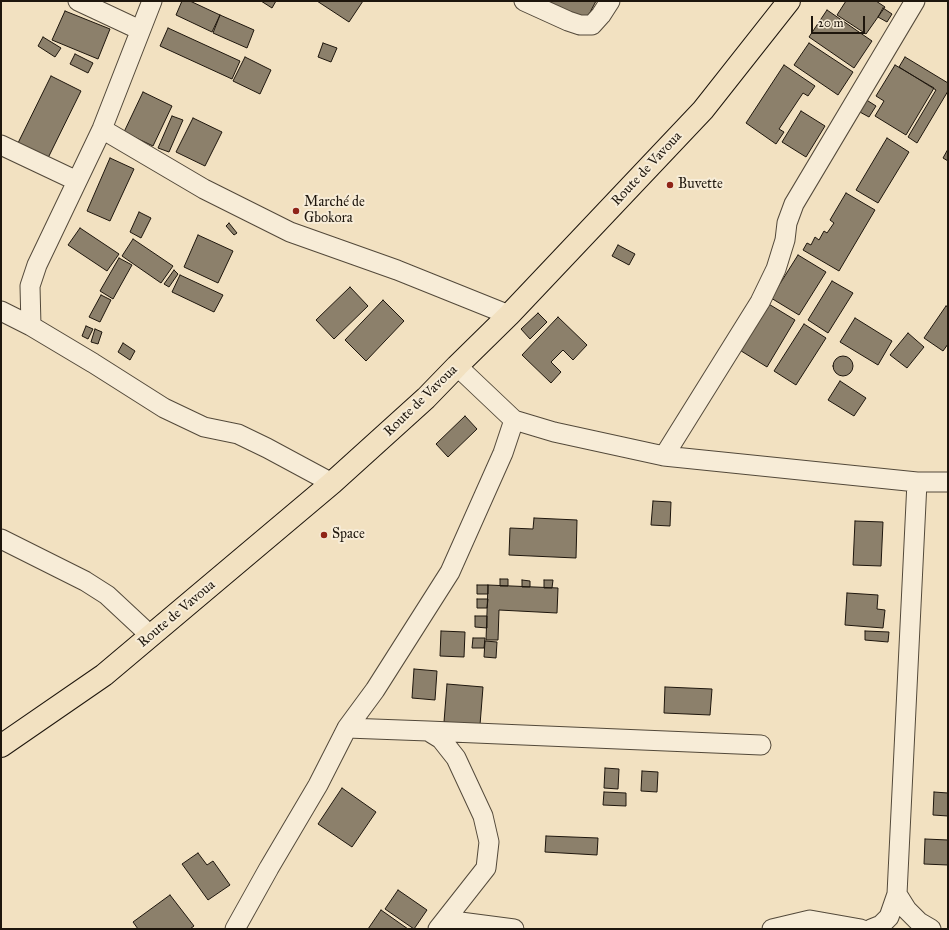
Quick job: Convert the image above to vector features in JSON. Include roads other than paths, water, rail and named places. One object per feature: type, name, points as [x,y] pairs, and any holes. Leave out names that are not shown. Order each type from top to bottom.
[{"type":"main road","name":"Route de Vavoua","points":[[1,746],[104,674],[151,636],[332,483],[426,398],[509,315],[703,110],[789,1]]},
{"type":"street","points":[[78,1],[140,30]]},
{"type":"street","points":[[31,326],[30,286],[37,265],[102,129],[152,1]]},
{"type":"street","points":[[524,1],[580,26],[592,25],[610,1]]},
{"type":"street","points":[[664,456],[760,302],[776,269],[785,240],[787,223],[794,204],[915,1]]},
{"type":"street","points":[[102,129],[204,189],[290,232],[397,270],[509,315]]},
{"type":"street","points":[[1,145],[77,181]]},
{"type":"street","points":[[1,311],[31,326],[164,408],[204,427],[238,434],[332,483]]},
{"type":"street","points":[[457,366],[514,420],[554,432],[664,456],[917,482],[948,482]]},
{"type":"street","points":[[235,929],[318,785],[347,728],[375,690],[450,572],[503,453],[514,420]]},
{"type":"street","points":[[871,929],[881,925],[889,917],[897,894],[917,482]]},
{"type":"street","points":[[1,539],[85,581],[107,595],[151,636]]},
{"type":"street","points":[[347,728],[761,745]]},
{"type":"street","points":[[428,731],[441,739],[456,758],[483,816],[489,842],[486,868],[441,925]]},
{"type":"street","points":[[897,894],[907,910],[919,922],[930,929]]},
{"type":"street","points":[[772,929],[810,920],[861,929]]},
{"type":"street","points":[[441,925],[514,929]]},
{"type":"place","name":"Buvette","points":[[670,185]]},
{"type":"place","name":"Marché de Gbokora","points":[[296,211]]},
{"type":"place","name":"Space","points":[[324,535]]}]
